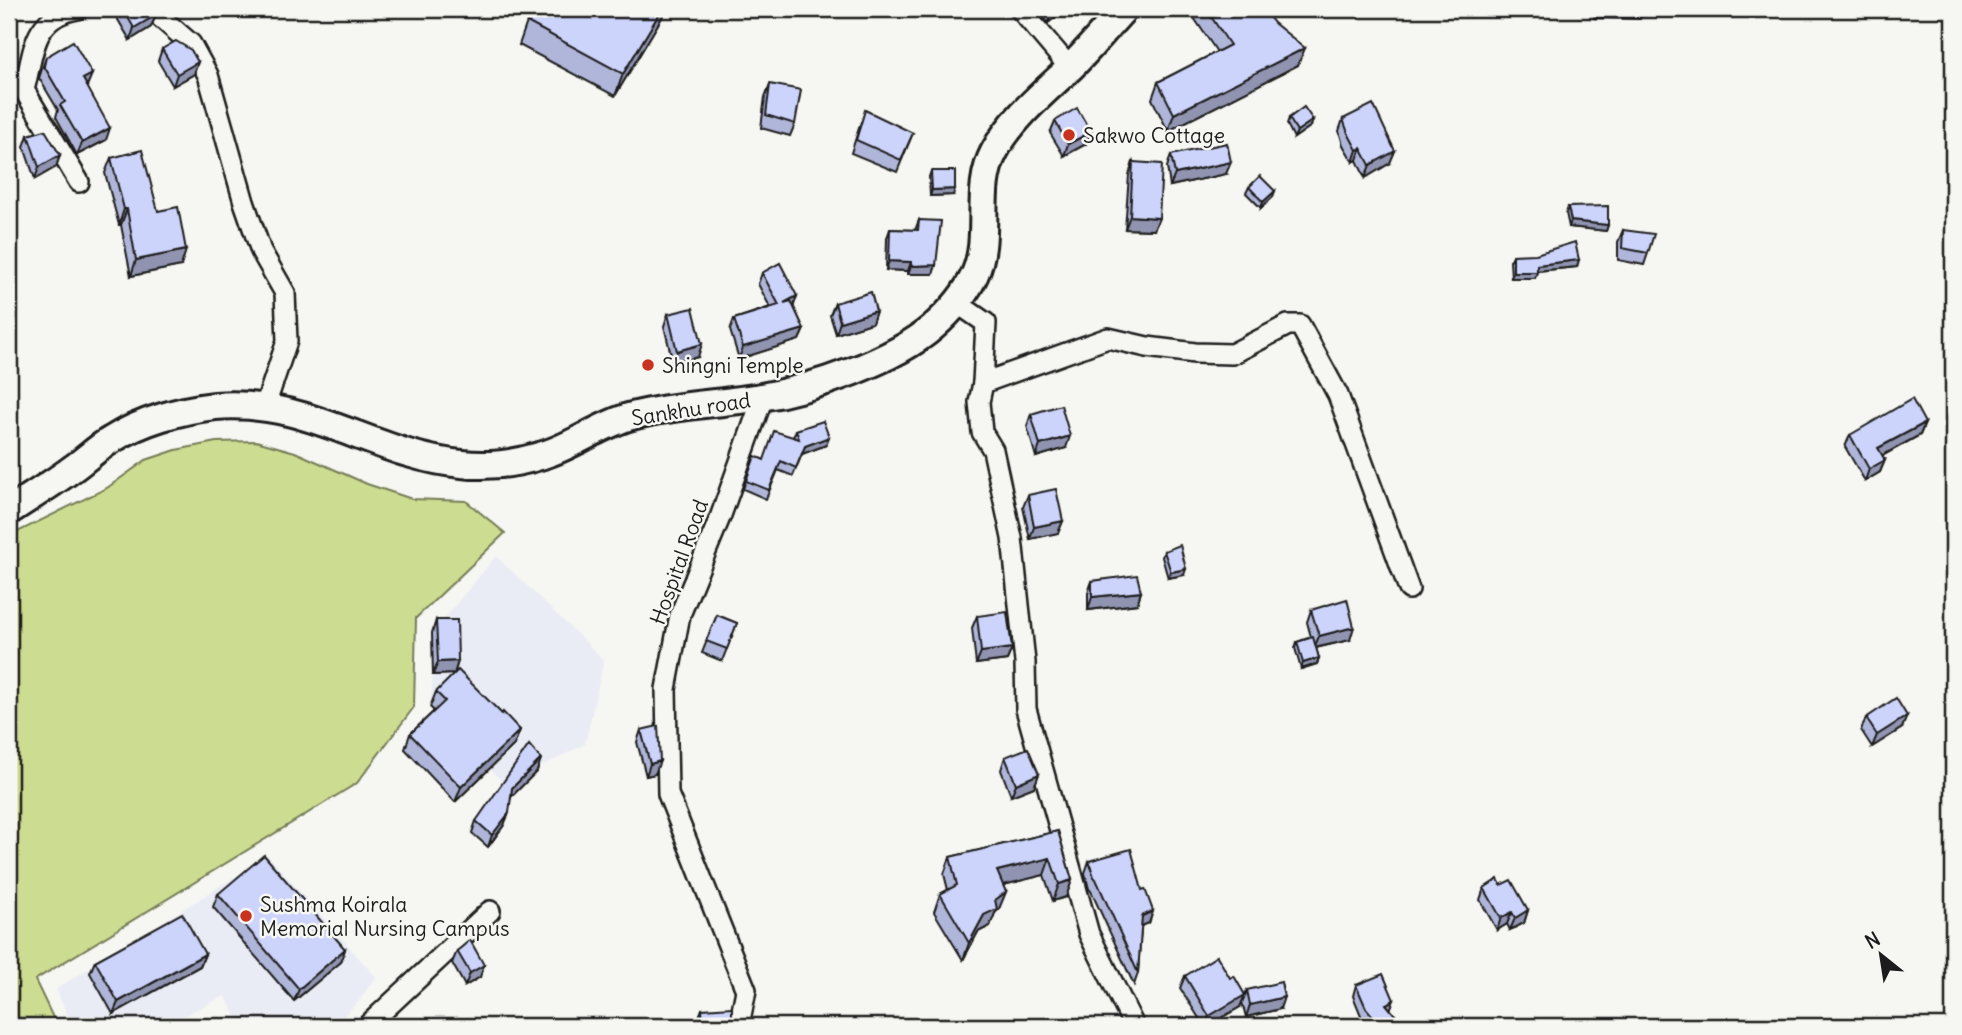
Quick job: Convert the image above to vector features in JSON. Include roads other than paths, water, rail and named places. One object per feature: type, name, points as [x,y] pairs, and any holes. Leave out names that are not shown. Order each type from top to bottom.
[{"type":"main road","name":"Sankhu road","points":[[9,510],[70,471],[111,440],[161,417],[215,407],[265,406],[316,418],[423,458],[492,465],[544,455],[626,418],[663,409],[763,397],[817,383],[864,366],[930,330],[957,303],[976,273],[981,246],[985,178],[993,153],[1024,114],[1124,9]]},
{"type":"street","points":[[78,9],[56,14],[39,33],[24,90],[79,182]]},
{"type":"street","points":[[151,9],[191,44],[208,75],[244,202],[261,251],[285,293],[287,341],[265,406]]},
{"type":"street","points":[[1020,9],[1070,68]]},
{"type":"street","points":[[957,303],[986,323],[983,383],[979,402],[982,432],[993,450],[1012,538],[1025,663],[1026,709],[1089,934],[1134,1026]]},
{"type":"street","points":[[983,383],[1108,338],[1159,348],[1232,354],[1288,325],[1300,325],[1338,394],[1409,589]]},
{"type":"street","name":"Hospital Road","points":[[739,1026],[746,990],[668,794],[666,689],[680,615],[721,515],[763,397]]},
{"type":"street","points":[[368,1026],[490,911]]},
{"type":"place","name":"Sakwo Cottage","points":[[1069,135]]},
{"type":"place","name":"Shingni Temple","points":[[648,365]]},
{"type":"place","name":"Sushma Koirala Memorial Nursing Campus","points":[[246,916]]}]
